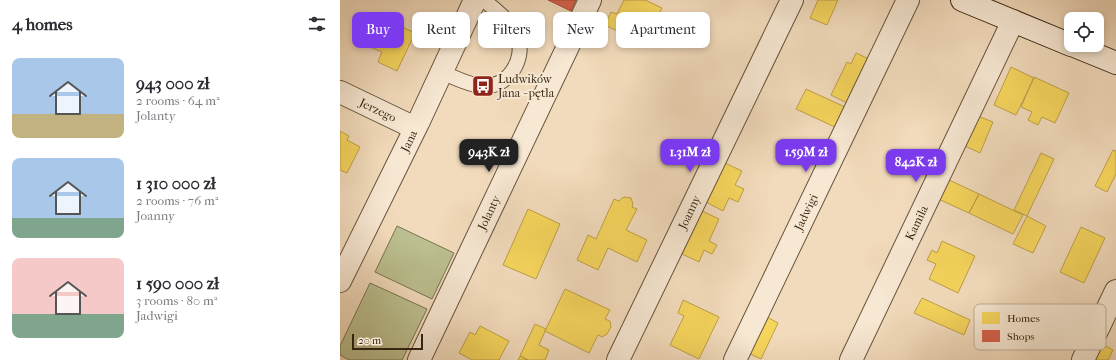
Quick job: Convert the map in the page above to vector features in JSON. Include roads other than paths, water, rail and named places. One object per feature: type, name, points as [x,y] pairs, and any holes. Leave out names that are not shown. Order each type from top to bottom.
[{"type":"street","name":"Jana","points":[[340,281],[416,128],[475,0]]},
{"type":"street","name":"Jolanty","points":[[419,360],[590,0]]},
{"type":"street","name":"Joanny","points":[[618,360],[792,0]]},
{"type":"street","name":"Jadwigi","points":[[735,360],[908,0]]},
{"type":"street","points":[[962,0],[1064,42]]},
{"type":"street","name":"Kamila","points":[[850,360],[1012,20]]},
{"type":"street","points":[[1088,52],[1116,63]]},
{"type":"street","name":"Jerzego","points":[[340,92],[416,128]]},
{"type":"street","points":[[1106,313],[1116,292]]},
{"type":"street","points":[[1083,360],[1088,350]]},
{"type":"lane","points":[[441,72],[469,83],[482,86],[496,84],[503,80],[509,76],[517,64],[520,50],[518,36],[510,24],[484,0]]},
{"type":"place","name":"Ludwików Jana - pętla","points":[[483,86]]}]
